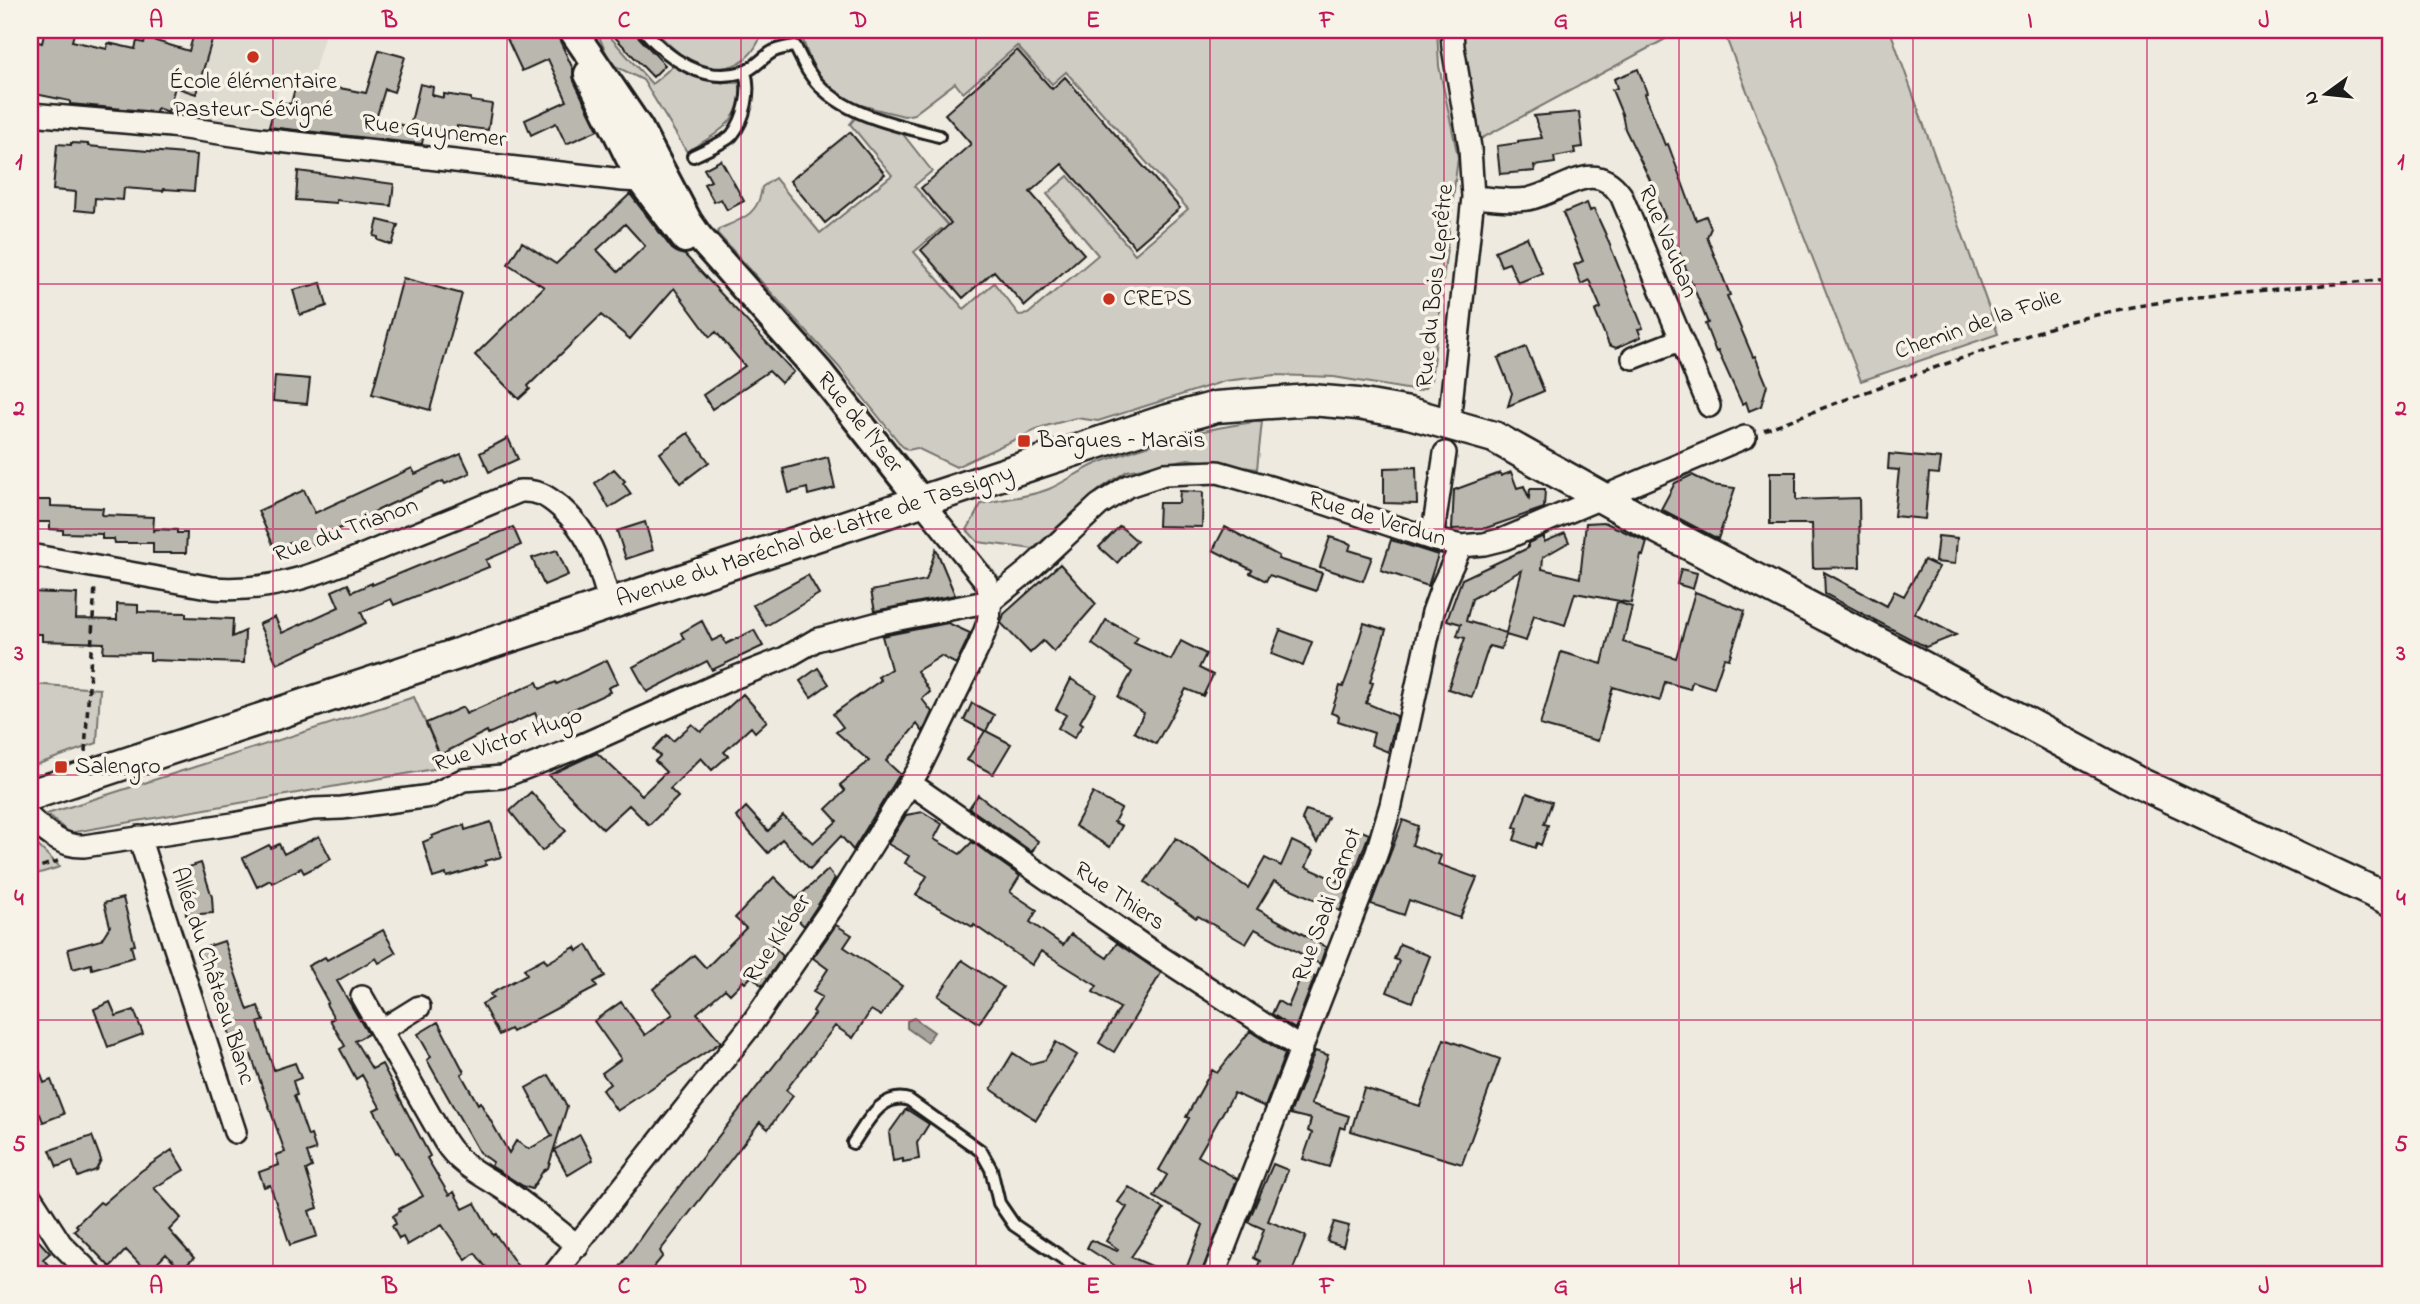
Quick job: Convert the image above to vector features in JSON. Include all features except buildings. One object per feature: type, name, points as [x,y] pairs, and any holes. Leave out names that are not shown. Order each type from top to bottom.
[{"type":"main road","name":"Avenue du Maréchal de Lattre de Tassigny","points":[[30,795],[1161,422],[1216,407],[1274,401],[1323,400],[1381,408],[1449,423],[1494,437],[1602,498]]},
{"type":"main road","points":[[1602,498],[2135,781],[2390,900]]},
{"type":"street","name":"Rue de l'Yser","points":[[573,30],[639,128],[653,178],[741,284],[820,373],[984,578],[991,601]]},
{"type":"street","name":"Rue du Bois Leprêtre","points":[[1449,423],[1473,197],[1470,148],[1452,30]]},
{"type":"street","name":"Rue Guynemer","points":[[30,114],[171,126],[271,140],[653,178]]},
{"type":"street","name":"Rue Vauban","points":[[1473,197],[1528,199],[1593,176],[1609,180],[1621,195],[1679,340],[1709,406]]},
{"type":"street","points":[[1633,358],[1679,340]]},
{"type":"street","points":[[1602,498],[1745,437]]},
{"type":"street","points":[[1432,539],[1445,453]]},
{"type":"street","name":"Rue de Verdun","points":[[991,601],[1099,505],[1128,486],[1164,474],[1218,472],[1321,502],[1432,539],[1461,545],[1484,544],[1504,539],[1602,498]]},
{"type":"street","name":"Rue du Trianon","points":[[30,555],[213,588],[265,587],[309,577],[520,491],[532,491],[550,499],[578,524],[586,535],[592,545],[610,604]]},
{"type":"street","name":"Rue Sadi Carnot","points":[[1214,1274],[1382,835],[1433,612],[1461,545]]},
{"type":"street","name":"Rue Kléber","points":[[554,1274],[758,1015],[850,880],[910,783],[979,646],[988,623],[991,601]]},
{"type":"street","name":"Rue Victor Hugo","points":[[30,818],[52,836],[72,846],[233,824],[313,809],[342,808],[431,796],[463,780],[502,776],[571,750],[726,681],[785,658],[817,640],[879,623],[991,601]]},
{"type":"street","name":"Rue Thiers","points":[[910,783],[1148,949],[1302,1049]]},
{"type":"street","name":"Allée du Château Blanc","points":[[139,837],[235,1132]]},
{"type":"street","points":[[362,997],[456,1158],[508,1192],[578,1246]]},
{"type":"street","points":[[382,1030],[419,1007]]},
{"type":"street","points":[[31,1201],[61,1244],[91,1274]]},
{"type":"lane","points":[[644,30],[656,44],[691,69],[717,77],[745,72],[773,51],[795,46],[808,72],[829,94],[855,111],[939,136]]},
{"type":"lane","points":[[693,156],[731,136],[746,106],[749,84],[745,72]]},
{"type":"lane","points":[[853,1143],[882,1105],[897,1099],[909,1100],[981,1151],[990,1170],[999,1203],[1014,1225],[1086,1274]]},
{"type":"path","name":"Chemin de la Folie","points":[[1745,437],[2066,322],[2126,307],[2199,296],[2390,279]]},
{"type":"path","points":[[86,755],[96,576]]},
{"type":"shaded area","name":"École élémentaire Pasteur-Sévigné","points":[[195,30],[326,30],[309,89],[280,80],[269,127],[172,114]]},
{"type":"shaded area","points":[[596,30],[604,30],[652,84],[673,66],[705,80],[740,83],[740,97],[733,117],[718,132],[687,152],[643,80],[611,64]]},
{"type":"shaded area","points":[[654,30],[763,30],[758,42],[743,60],[723,68],[712,68],[688,59]]},
{"type":"shaded area","name":"CREPS","points":[[800,30],[1437,30],[1439,66],[1458,157],[1431,380],[1425,388],[1418,391],[1334,377],[1275,375],[1225,381],[1098,421],[1076,418],[1042,427],[956,467],[917,448],[908,450],[838,366],[717,233],[719,229],[742,219],[753,210],[762,187],[775,178],[820,233],[892,175],[850,124],[856,117],[898,128],[932,171],[914,186],[949,226],[944,231],[941,229],[914,252],[964,309],[994,283],[1019,315],[1028,314],[1098,255],[1047,194],[1068,176],[1135,254],[1188,209],[1066,72],[1052,84],[1017,46],[963,93],[955,83],[914,114],[904,116],[858,104],[835,93],[815,69]]},
{"type":"shaded area","points":[[1458,30],[1682,30],[1477,141]]},
{"type":"shaded area","points":[[1723,30],[1890,30],[1998,334],[1861,381]]},
{"type":"shaded area","points":[[1262,421],[1257,469],[1188,459],[1127,471],[1100,489],[1033,549],[978,542],[967,530],[981,504],[1041,492],[1096,464],[1136,449],[1198,432]]},
{"type":"shaded area","points":[[30,684],[100,689],[97,743],[30,767]]},
{"type":"shaded area","points":[[414,697],[445,767],[69,833],[47,814]]},
{"type":"shaded area","points":[[30,838],[60,867],[30,876]]},
{"type":"shaded area","points":[[914,1018],[934,1032],[927,1042],[907,1028],[907,1021]]},
{"type":"place","name":"École élémentaire Pasteur-Sévigné","points":[[253,57]]},
{"type":"place","name":"CREPS","points":[[1109,299]]},
{"type":"place","name":"Bargues – Marais","points":[[1024,441]]},
{"type":"place","name":"Salengro","points":[[61,767]]}]
